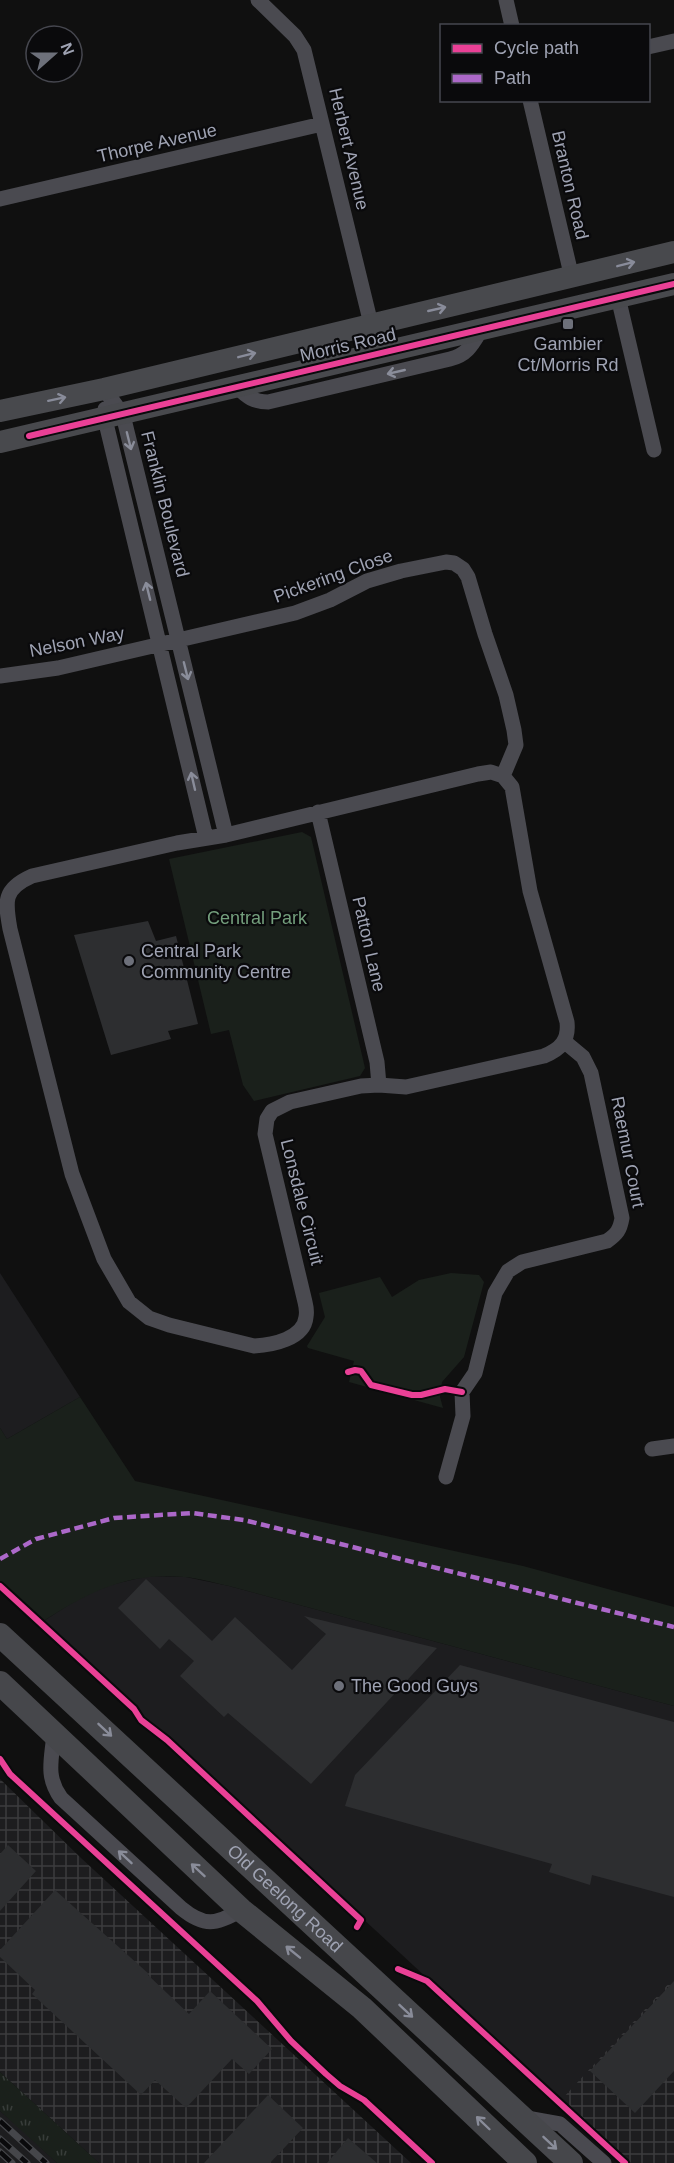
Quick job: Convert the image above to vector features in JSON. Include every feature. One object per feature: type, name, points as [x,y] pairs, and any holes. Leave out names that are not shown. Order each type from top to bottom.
[{"type":"main road","name":"Old Geelong Road","points":[[0,1635],[112,1736],[337,1948],[571,2163]]},
{"type":"main road","points":[[3,1691],[29,1662]]},
{"type":"main road","name":"Old Geelong Road","points":[[3,1691],[54,1733],[241,1910],[362,2008],[525,2163]]},
{"type":"street","name":"Herbert Avenue","points":[[258,0],[295,36],[304,51],[371,324]]},
{"type":"street","points":[[506,0],[512,24]]},
{"type":"street","points":[[650,46],[674,40]]},
{"type":"street","name":"Branton Road","points":[[530,102],[572,278]]},
{"type":"street","name":"Thorpe Avenue","points":[[0,199],[322,124]]},
{"type":"street","name":"Morris Road","points":[[0,411],[104,389],[674,252]]},
{"type":"street","points":[[572,278],[579,307]]},
{"type":"street","name":"Morris Road","points":[[0,442],[674,284]]},
{"type":"street","points":[[618,297],[654,450]]},
{"type":"street","name":"Franklin Boulevard","points":[[104,389],[150,527],[226,835]]},
{"type":"street","name":"Franklin Boulevard","points":[[114,417],[133,531],[206,838]]},
{"type":"street","points":[[133,531],[150,527]]},
{"type":"street","name":"Pickering Close","points":[[178,641],[295,613],[330,600],[367,581],[390,574],[439,562],[454,563],[463,569],[468,577],[506,695],[516,745],[503,776]]},
{"type":"street","name":"Nelson Way","points":[[0,676],[58,668],[178,641]]},
{"type":"street","points":[[177,715],[196,710]]},
{"type":"street","name":"Lonsdale Circuit","points":[[503,776],[491,772],[478,774],[226,835],[32,876],[5,889],[10,929],[72,1174],[104,1259],[129,1302],[149,1318],[254,1346],[266,1345],[296,1334],[302,1328],[306,1318],[305,1302],[268,1150],[267,1119],[272,1111],[281,1105],[361,1086],[406,1088],[544,1056],[555,1051],[565,1042]]},
{"type":"street","points":[[503,776],[512,787],[530,891],[567,1022],[568,1032],[565,1042]]},
{"type":"street","name":"Patton Lane","points":[[318,812],[377,1062],[379,1085]]},
{"type":"street","name":"Raemur Court","points":[[446,1477],[463,1416],[462,1392],[475,1373],[495,1293],[508,1270],[522,1262],[607,1241],[621,1228],[622,1218],[591,1073],[583,1057],[565,1042]]},
{"type":"street","points":[[652,1449],[674,1446]]},
{"type":"street","points":[[54,1733],[50,1774],[53,1786],[61,1798],[181,1908],[195,1918],[205,1922],[218,1921],[241,1910]]},
{"type":"street","points":[[521,2117],[560,2124],[604,2163]]},
{"type":"shaded area","points":[[0,1273],[80,1397],[7,1439],[0,1428]]},
{"type":"shaded area","points":[[148,1576],[186,1577],[229,1586],[674,1706],[674,2163],[631,2163],[563,2099],[560,2101],[42,1622],[78,1599],[106,1586]]},
{"type":"shaded area","points":[[0,1779],[81,1858],[411,2163],[99,2163],[0,2072]]},
{"type":"shaded area","points":[[674,1978],[674,2163],[631,2163],[562,2099]]},
{"type":"shaded area","points":[[0,2111],[23,2131],[57,2163],[0,2163]]},
{"type":"green space","name":"Central Park","points":[[302,832],[311,837],[365,1068],[360,1076],[254,1101],[243,1085],[229,1030],[211,1034],[169,859]]},
{"type":"green space","points":[[451,1273],[479,1275],[484,1282],[464,1357],[442,1382],[440,1397],[443,1408],[349,1382],[354,1361],[308,1348],[307,1346],[325,1317],[319,1293],[380,1277],[392,1297],[419,1280]]},
{"type":"green space","points":[[80,1397],[135,1481],[523,1566],[674,1607],[674,1706],[201,1579],[163,1576],[126,1581],[92,1593],[42,1622],[0,1584],[0,1428],[7,1439]]},
{"type":"green space","points":[[0,2072],[99,2163],[57,2163],[0,2111]]},
{"type":"building","points":[[148,921],[156,941],[176,936],[198,1024],[168,1031],[171,1039],[111,1055],[74,935]]},
{"type":"building","name":"The Good Guys","points":[[146,1579],[212,1641],[235,1617],[292,1670],[326,1634],[304,1616],[437,1648],[311,1784],[228,1713],[224,1717],[180,1676],[194,1661],[169,1639],[160,1649],[118,1608]]},
{"type":"building","points":[[460,1665],[674,1722],[674,1897],[592,1875],[590,1885],[549,1872],[552,1864],[345,1806],[355,1775]]},
{"type":"building","points":[[8,1845],[36,1871],[0,1911],[0,1854]]},
{"type":"building","points":[[55,1890],[149,1974],[189,2014],[210,1991],[272,2049],[249,2074],[232,2059],[186,2108],[155,2080],[141,2095],[32,1994],[35,1990],[0,1957],[0,1950]]},
{"type":"building","points":[[674,1981],[674,2071],[635,2113],[590,2071]]},
{"type":"building","points":[[268,2095],[303,2128],[270,2163],[204,2163]]},
{"type":"building","points":[[348,2138],[377,2163],[327,2163]]},
{"type":"railway","points":[[0,2121],[46,2163]]},
{"type":"railway","points":[[0,2139],[27,2163]]},
{"type":"railway","points":[[0,2152],[12,2163]]},
{"type":"marked path","points":[[0,1559],[36,1539],[114,1518],[192,1513],[244,1520],[674,1627]]},
{"type":"cycle path","points":[[29,436],[674,284]]},
{"type":"cycle path","points":[[348,1372],[361,1371],[371,1385],[412,1395],[445,1389],[462,1392]]},
{"type":"cycle path","points":[[0,1586],[134,1709],[141,1720],[167,1740],[361,1920],[357,1927]]},
{"type":"cycle path","points":[[0,1759],[10,1774],[257,2001],[291,2041],[326,2074],[340,2086],[364,2100],[432,2163]]},
{"type":"cycle path","points":[[398,1969],[427,1981],[625,2163]]},
{"type":"place","name":"Gambier Ct/Morris Rd","points":[[568,324]]},
{"type":"place","name":"Central Park Community Centre","points":[[129,961]]},
{"type":"place","name":"The Good Guys","points":[[339,1686]]}]
